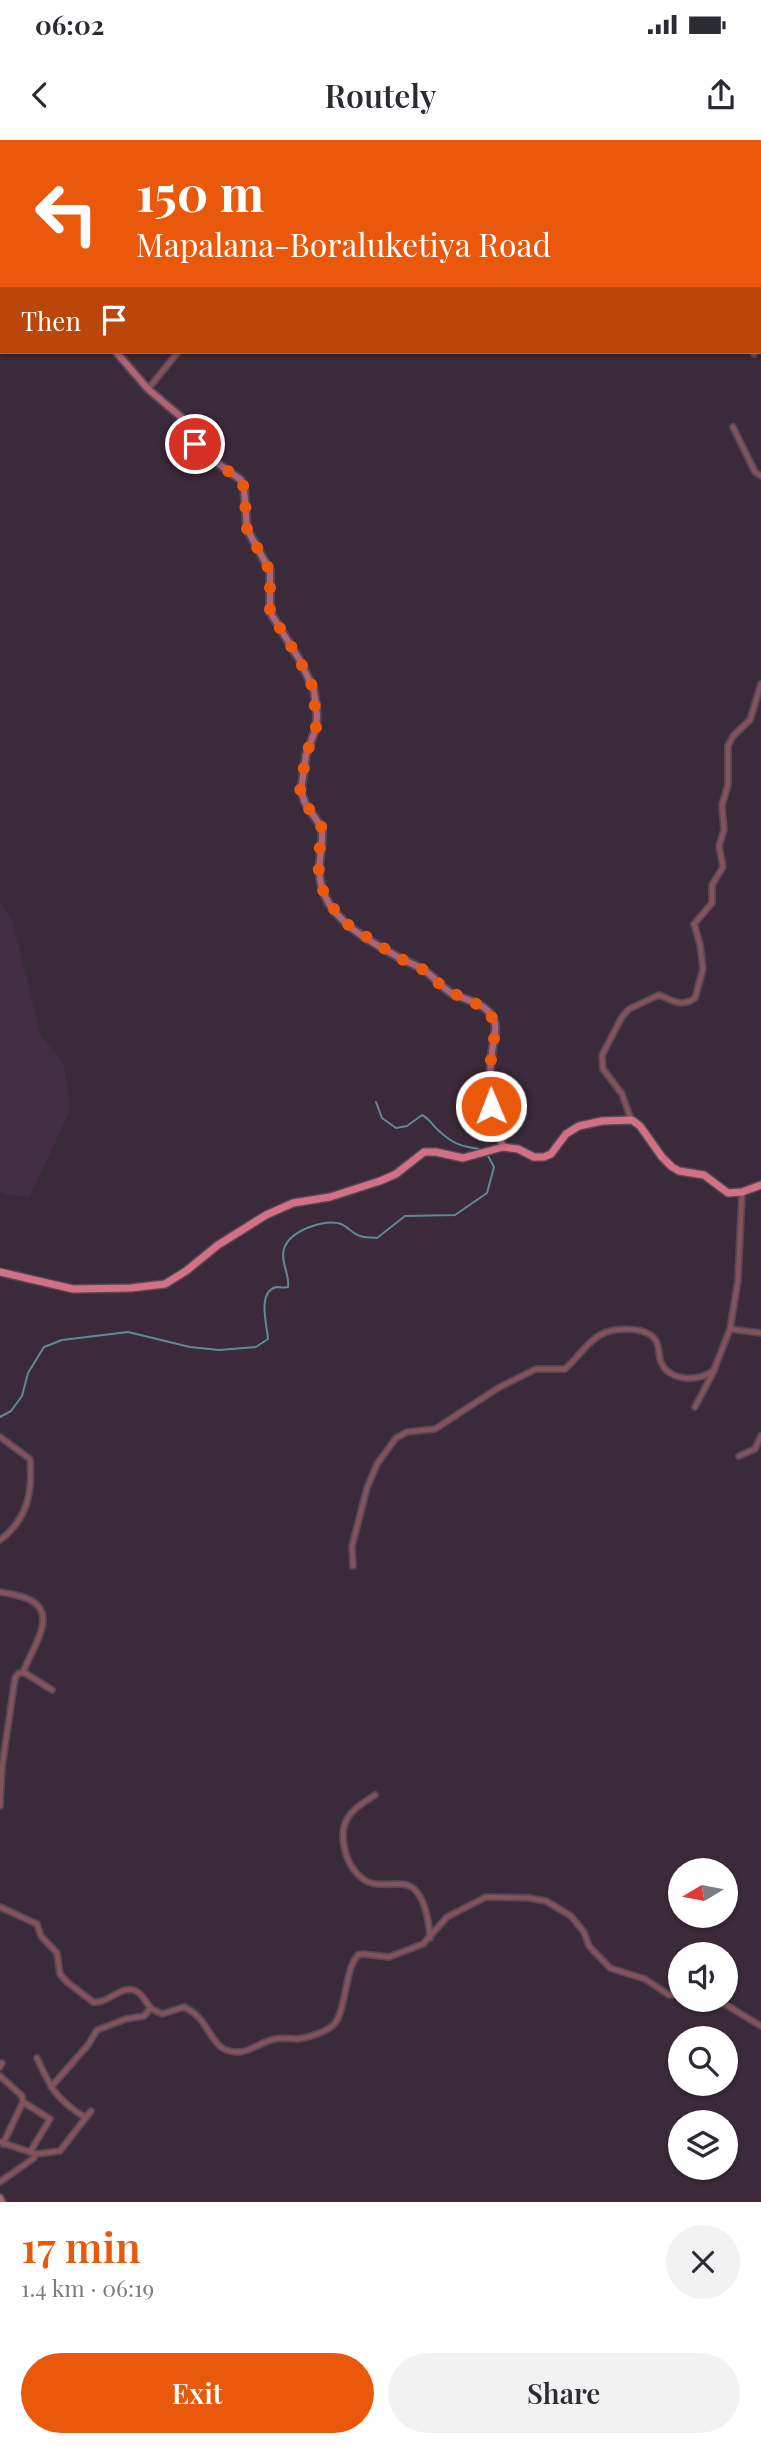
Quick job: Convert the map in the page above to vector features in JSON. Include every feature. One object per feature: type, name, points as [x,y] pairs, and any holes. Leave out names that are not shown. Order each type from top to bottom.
[{"type":"main road","points":[[118,354],[148,389],[181,417],[199,450],[241,480],[247,529],[270,571],[270,612],[299,659],[314,690],[316,728],[306,755],[300,791],[322,828],[318,863],[325,897],[344,922],[363,936],[422,969],[449,992],[469,999],[491,1014],[495,1032],[490,1067],[491,1106],[503,1147]]},
{"type":"main road","points":[[0,1272],[73,1289],[131,1288],[165,1284],[218,1245],[266,1215],[293,1203],[330,1197],[380,1181],[396,1174],[424,1152],[463,1158],[503,1147],[518,1149],[534,1157],[544,1157],[551,1154],[566,1134],[579,1126],[601,1121],[632,1120],[673,1167],[679,1171],[704,1175],[727,1193],[742,1192],[761,1185]]},
{"type":"street","points":[[148,389],[176,354]]},
{"type":"street","points":[[733,427],[755,472],[761,476]]},
{"type":"street","points":[[632,1120],[622,1094],[603,1069],[602,1055],[611,1035],[629,1009],[659,995],[673,1003],[690,1002],[695,998],[703,969],[694,924],[712,903],[712,886],[723,867],[719,846],[724,830],[722,805],[729,785],[727,746],[733,736],[750,720],[761,684]]},
{"type":"street","points":[[695,1407],[714,1370],[730,1329],[741,1256],[742,1192]]},
{"type":"street","points":[[730,1329],[761,1333]]},
{"type":"street","points":[[353,1566],[352,1546],[367,1488],[377,1464],[396,1438],[407,1432],[435,1429],[498,1388],[536,1369],[565,1369],[591,1342],[609,1332],[638,1330],[652,1336],[657,1342],[661,1362],[676,1376],[693,1378],[714,1370]]},
{"type":"street","points":[[739,1456],[755,1448],[761,1436]]},
{"type":"street","points":[[0,1437],[30,1459],[31,1474],[30,1493],[22,1517],[13,1530],[0,1540]]},
{"type":"street","points":[[0,1592],[27,1598],[44,1613],[43,1627],[23,1673]]},
{"type":"street","points":[[0,1806],[2,1768],[15,1678],[19,1673],[23,1673],[52,1690]]},
{"type":"street","points":[[375,1795],[354,1809],[345,1821],[344,1843],[354,1873],[363,1880],[388,1886],[407,1885],[415,1890],[426,1913],[430,1938]]},
{"type":"street","points":[[0,1907],[37,1924],[41,1936],[58,1953],[60,1974],[93,2002],[107,2001],[128,1989],[135,1990],[151,2008],[162,2014],[184,2007],[194,2011],[218,2044],[227,2050],[243,2052],[271,2040],[299,2039],[327,2030],[336,2022],[348,1987],[351,1967],[358,1955],[389,1957],[423,1944],[447,1917],[486,1897],[546,1901],[571,1916],[584,1932],[589,1945],[610,1968],[645,1979],[668,1994]]},
{"type":"street","points":[[51,2087],[88,2045],[97,2030],[126,2019],[144,2016],[151,2008]]},
{"type":"street","points":[[738,2011],[760,2024]]},
{"type":"street","points":[[37,2058],[51,2087],[65,2105],[86,2118]]},
{"type":"street","points":[[0,2076],[22,2096],[23,2102],[2,2143],[33,2153],[60,2151],[91,2110]]},
{"type":"street","points":[[0,2182],[34,2158],[33,2153],[50,2119],[23,2102]]},
{"type":"shaded area","points":[[0,902],[13,921],[41,1036],[63,1062],[71,1108],[30,1196],[6,1195],[0,1190]]},
{"type":"waterway","points":[[376,1102],[382,1118],[396,1128],[407,1126],[422,1115],[453,1141],[479,1149]]},
{"type":"waterway","points":[[0,1417],[11,1411],[22,1396],[28,1373],[44,1347],[62,1340],[128,1332],[190,1347],[219,1350],[256,1347],[268,1339],[265,1310],[267,1295],[276,1287],[288,1287],[283,1254],[287,1243],[293,1237],[308,1228],[334,1223],[344,1225],[360,1236],[377,1238],[405,1216],[455,1215],[487,1193],[494,1167],[487,1154]]},
{"type":"route","points":[[195,444],[199,450],[241,480],[246,498],[247,529],[270,571],[268,607],[274,622],[307,673],[314,690],[316,728],[306,755],[300,791],[322,828],[318,863],[325,897],[344,922],[363,936],[422,969],[449,992],[469,999],[491,1014],[495,1032],[490,1067],[491,1106]]}]
